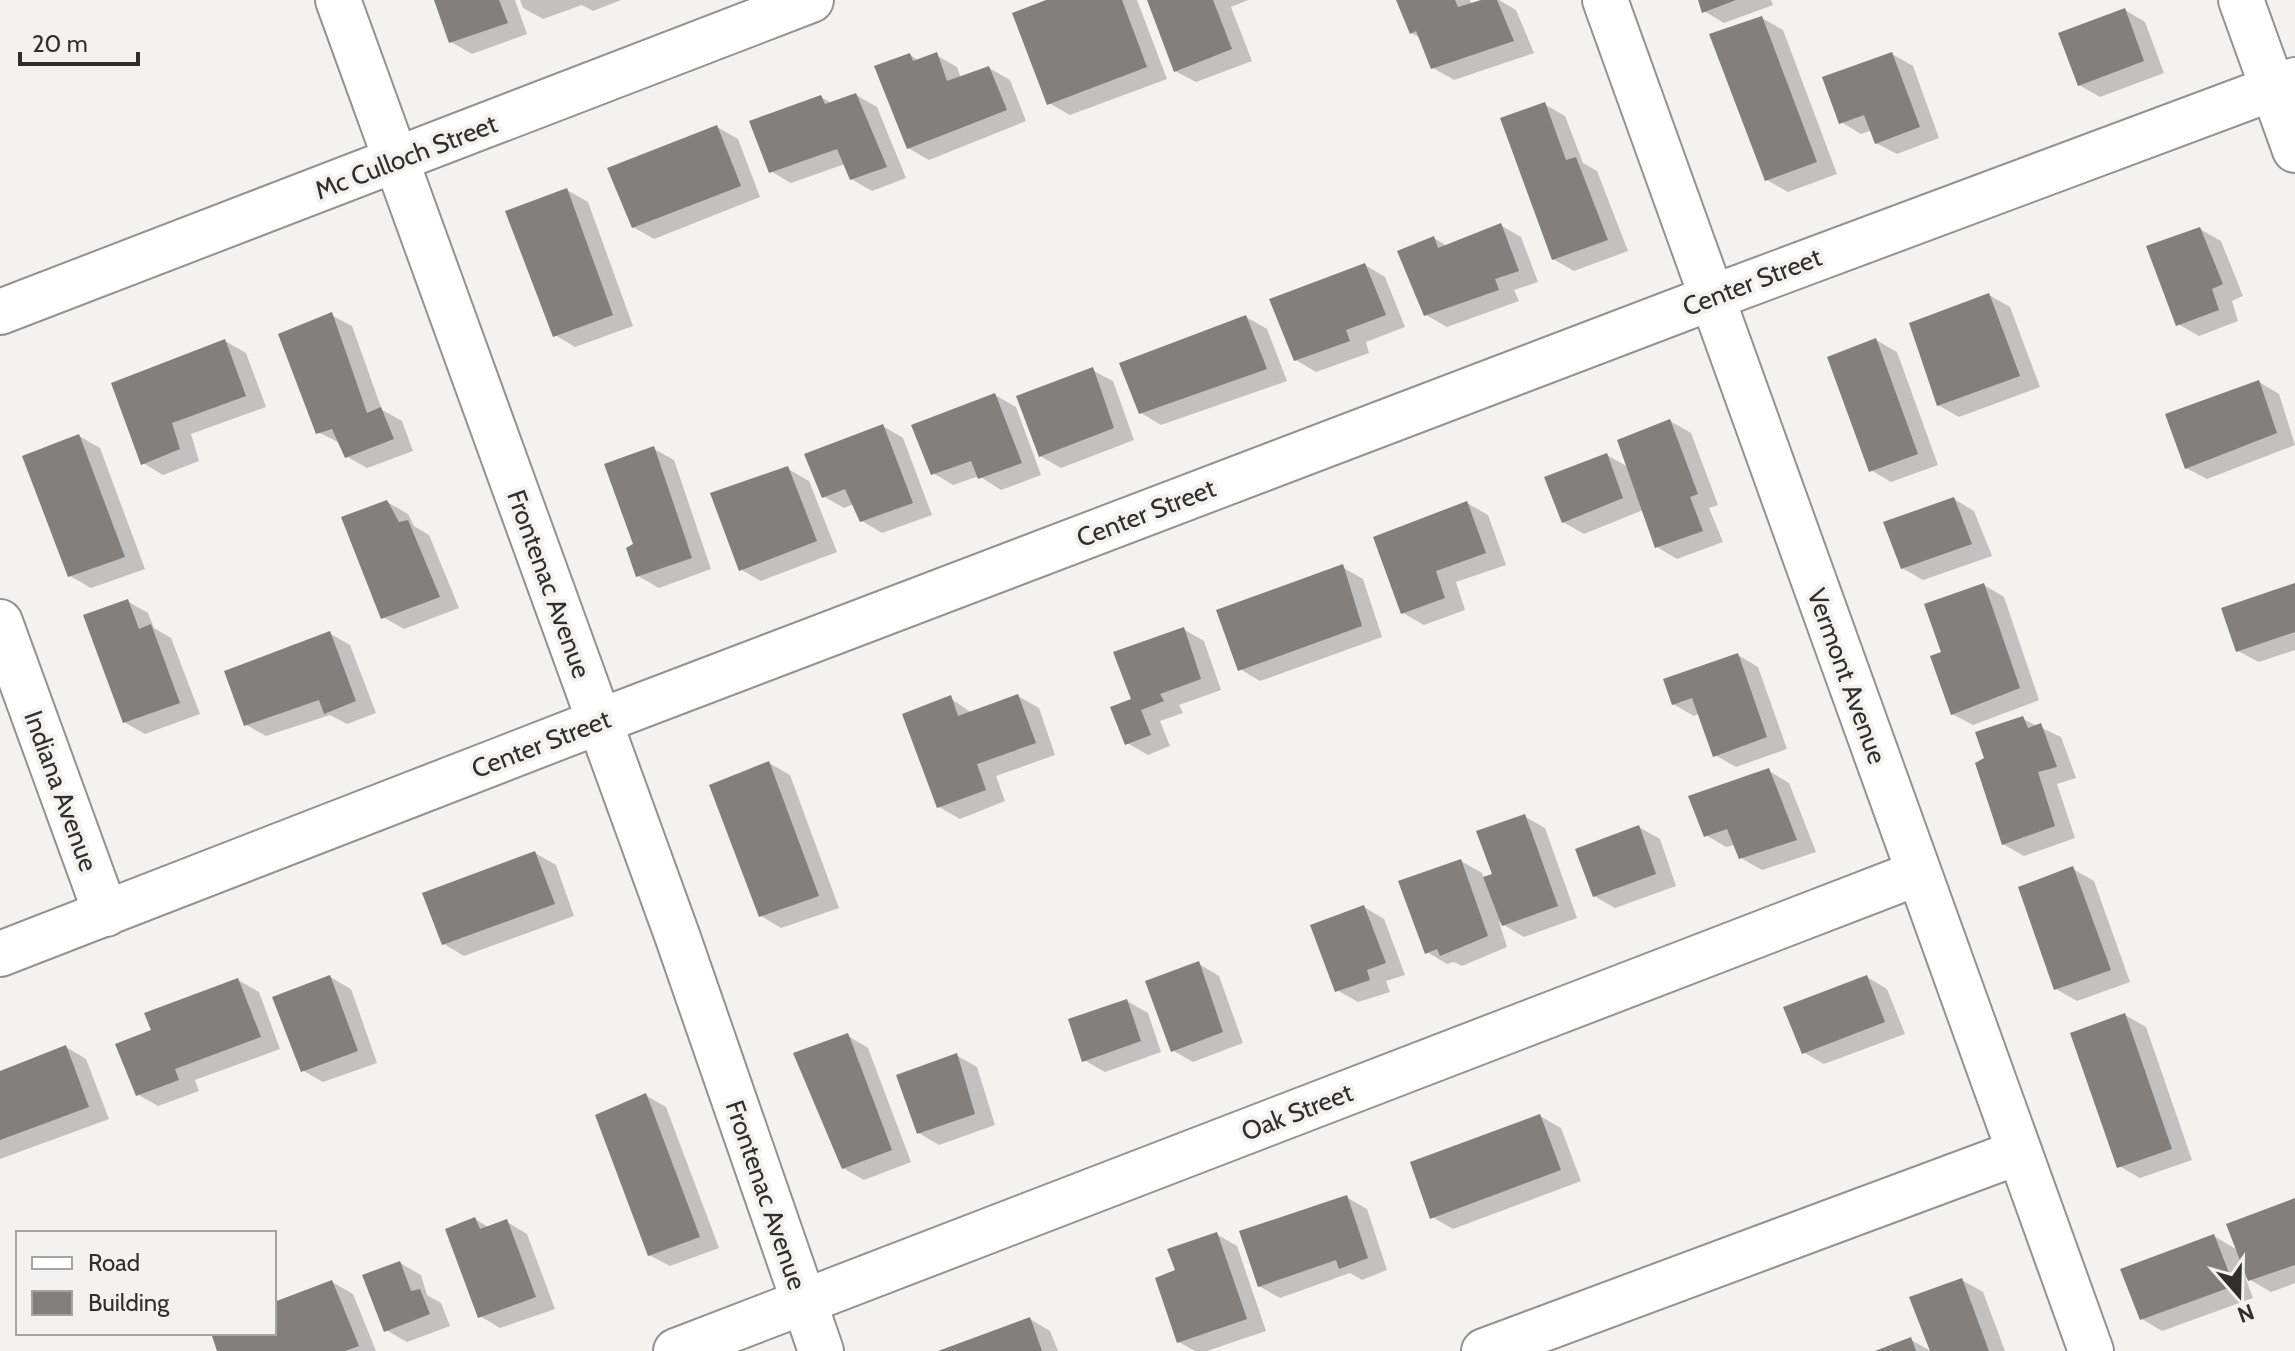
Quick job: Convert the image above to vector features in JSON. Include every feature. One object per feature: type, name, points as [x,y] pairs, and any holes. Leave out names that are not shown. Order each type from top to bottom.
[{"type":"street","name":"Frontenac Avenue","points":[[338,0],[678,938],[821,1351]]},
{"type":"street","name":"Mc Culloch Street","points":[[0,312],[811,0]]},
{"type":"street","name":"Vermont Avenue","points":[[1605,0],[2091,1351]]},
{"type":"street","points":[[2241,0],[2284,84],[2295,150]]},
{"type":"street","name":"Center Street","points":[[0,954],[598,722],[1711,298],[2284,84]]},
{"type":"street","name":"Indiana Avenue","points":[[0,622],[106,914]]},
{"type":"street","name":"Oak Street","points":[[676,1351],[1918,873]]},
{"type":"street","points":[[1484,1351],[2019,1152]]},
{"type":"building","points":[[434,0],[499,0],[508,23],[449,43]]},
{"type":"building","points":[[1046,0],[1122,0],[1147,67],[1047,105],[1012,13]]},
{"type":"building","points":[[1147,0],[1213,0],[1232,49],[1174,72]]},
{"type":"building","points":[[1396,0],[1455,0],[1458,7],[1481,0],[1497,0],[1514,41],[1431,69],[1416,31],[1410,34]]},
{"type":"building","points":[[1698,0],[1736,0],[1702,13]]},
{"type":"building","points":[[2125,8],[2144,61],[2078,86],[2058,33]]},
{"type":"building","points":[[1762,16],[1817,162],[1765,181],[1709,34]]},
{"type":"building","points":[[937,52],[947,81],[989,66],[1007,110],[907,149],[874,66],[910,53],[913,61]]},
{"type":"building","points":[[1892,52],[1920,127],[1875,144],[1864,115],[1839,124],[1822,77]]},
{"type":"building","points":[[856,93],[887,167],[850,180],[837,149],[769,173],[749,121],[821,95],[825,104]]},
{"type":"building","points":[[1545,102],[1566,160],[1576,157],[1608,240],[1552,260],[1500,118]]},
{"type":"building","points":[[717,125],[741,186],[632,228],[607,168]]},
{"type":"building","points":[[567,188],[613,315],[553,337],[505,211]]},
{"type":"building","points":[[1501,223],[1519,271],[1495,279],[1499,290],[1424,316],[1397,251],[1434,236],[1438,248]]},
{"type":"building","points":[[2200,227],[2223,284],[2212,289],[2219,310],[2176,326],[2146,246]]},
{"type":"building","points":[[1365,263],[1386,315],[1346,330],[1350,341],[1294,361],[1269,299]]},
{"type":"building","points":[[1989,293],[2020,376],[1937,406],[1909,323]]},
{"type":"building","points":[[332,312],[367,413],[381,407],[394,439],[345,458],[332,429],[316,434],[278,334]]},
{"type":"building","points":[[1246,315],[1267,369],[1139,414],[1119,363]]},
{"type":"building","points":[[1876,338],[1918,454],[1869,472],[1827,357]]},
{"type":"building","points":[[225,339],[246,396],[172,423],[180,449],[141,465],[111,383]]},
{"type":"building","points":[[1093,367],[1114,428],[1039,457],[1016,396]]},
{"type":"building","points":[[2259,380],[2277,433],[2185,469],[2165,414]]},
{"type":"building","points":[[995,393],[1022,463],[978,479],[971,461],[931,475],[911,425]]},
{"type":"building","points":[[1670,419],[1698,494],[1690,497],[1703,531],[1655,548],[1617,440]]},
{"type":"building","points":[[883,424],[913,503],[860,522],[845,489],[822,498],[804,454]]},
{"type":"building","points":[[79,434],[125,557],[68,577],[22,456]]},
{"type":"building","points":[[654,446],[692,558],[636,577],[626,548],[633,544],[604,464]]},
{"type":"building","points":[[1607,453],[1623,498],[1562,523],[1544,477]]},
{"type":"building","points":[[788,466],[817,541],[739,571],[710,493]]},
{"type":"building","points":[[1954,497],[1972,544],[1901,569],[1883,522]]},
{"type":"building","points":[[387,500],[399,522],[408,520],[440,597],[381,619],[341,517]]},
{"type":"building","points":[[1467,501],[1486,553],[1436,571],[1445,598],[1401,614],[1373,537]]},
{"type":"building","points":[[1343,564],[1362,626],[1238,671],[1216,610]]},
{"type":"building","points":[[1984,583],[2020,688],[1951,715],[1930,656],[1941,652],[1924,604]]},
{"type":"building","points":[[2295,583],[2295,632],[2236,652],[2221,608]]},
{"type":"building","points":[[128,599],[139,629],[151,624],[180,703],[123,723],[83,615]]},
{"type":"building","points":[[1184,627],[1201,679],[1160,694],[1164,701],[1141,710],[1151,735],[1125,745],[1110,707],[1131,699],[1113,652]]},
{"type":"building","points":[[330,631],[356,701],[324,714],[319,700],[244,726],[224,671]]},
{"type":"building","points":[[1738,653],[1767,737],[1713,757],[1692,698],[1672,705],[1663,679]]},
{"type":"building","points":[[1018,694],[1036,743],[977,764],[986,790],[937,808],[902,714],[951,695],[958,716]]},
{"type":"building","points":[[2023,716],[2028,728],[2041,723],[2057,767],[2038,772],[2055,826],[2002,845],[1975,763],[1984,758],[1975,732]]},
{"type":"building","points":[[769,761],[819,896],[759,917],[709,785]]},
{"type":"building","points":[[1769,768],[1797,840],[1739,859],[1727,829],[1704,837],[1688,796]]},
{"type":"building","points":[[1525,814],[1558,906],[1502,926],[1483,877],[1492,874],[1476,831]]},
{"type":"building","points":[[1639,825],[1656,874],[1593,897],[1575,849]]},
{"type":"building","points":[[535,851],[555,904],[442,945],[422,893]]},
{"type":"building","points":[[1461,859],[1488,936],[1440,956],[1437,949],[1425,954],[1398,881]]},
{"type":"building","points":[[2073,866],[2111,970],[2054,990],[2018,887]]},
{"type":"building","points":[[1364,905],[1386,963],[1367,970],[1370,980],[1335,992],[1310,925]]},
{"type":"building","points":[[1199,961],[1223,1032],[1171,1052],[1145,981]]},
{"type":"building","points":[[330,975],[358,1051],[301,1072],[272,997]]},
{"type":"building","points":[[1867,975],[1885,1022],[1802,1054],[1783,1007]]},
{"type":"building","points":[[238,978],[261,1037],[175,1069],[179,1080],[136,1096],[115,1044],[151,1030],[144,1013]]},
{"type":"building","points":[[1127,999],[1141,1041],[1082,1062],[1068,1019]]},
{"type":"building","points":[[2125,1013],[2172,1149],[2117,1168],[2070,1033]]},
{"type":"building","points":[[848,1033],[892,1150],[842,1169],[793,1053]]},
{"type":"building","points":[[66,1045],[89,1107],[0,1140],[0,1071]]},
{"type":"building","points":[[957,1053],[975,1114],[917,1134],[896,1075]]},
{"type":"building","points":[[646,1093],[700,1237],[648,1256],[595,1115]]},
{"type":"building","points":[[1540,1114],[1561,1170],[1430,1219],[1410,1162]]},
{"type":"building","points":[[1347,1195],[1368,1258],[1339,1269],[1336,1260],[1258,1287],[1239,1231]]},
{"type":"building","points":[[2295,1198],[2295,1265],[2248,1281],[2226,1224]]},
{"type":"building","points":[[475,1217],[480,1229],[507,1219],[536,1297],[478,1318],[445,1229]]},
{"type":"building","points":[[1217,1232],[1247,1319],[1177,1343],[1155,1278],[1175,1270],[1167,1249]]},
{"type":"building","points":[[2214,1234],[2234,1286],[2140,1320],[2120,1269]]},
{"type":"building","points":[[400,1261],[411,1291],[420,1289],[430,1314],[384,1332],[362,1275]]},
{"type":"building","points":[[1962,1278],[1989,1351],[1930,1351],[1909,1297]]},
{"type":"building","points":[[332,1280],[359,1346],[345,1351],[217,1351],[212,1335],[276,1335],[276,1301]]},
{"type":"building","points":[[1030,1317],[1042,1351],[938,1351]]},
{"type":"building","points":[[1911,1337],[1916,1351],[1875,1351]]}]
